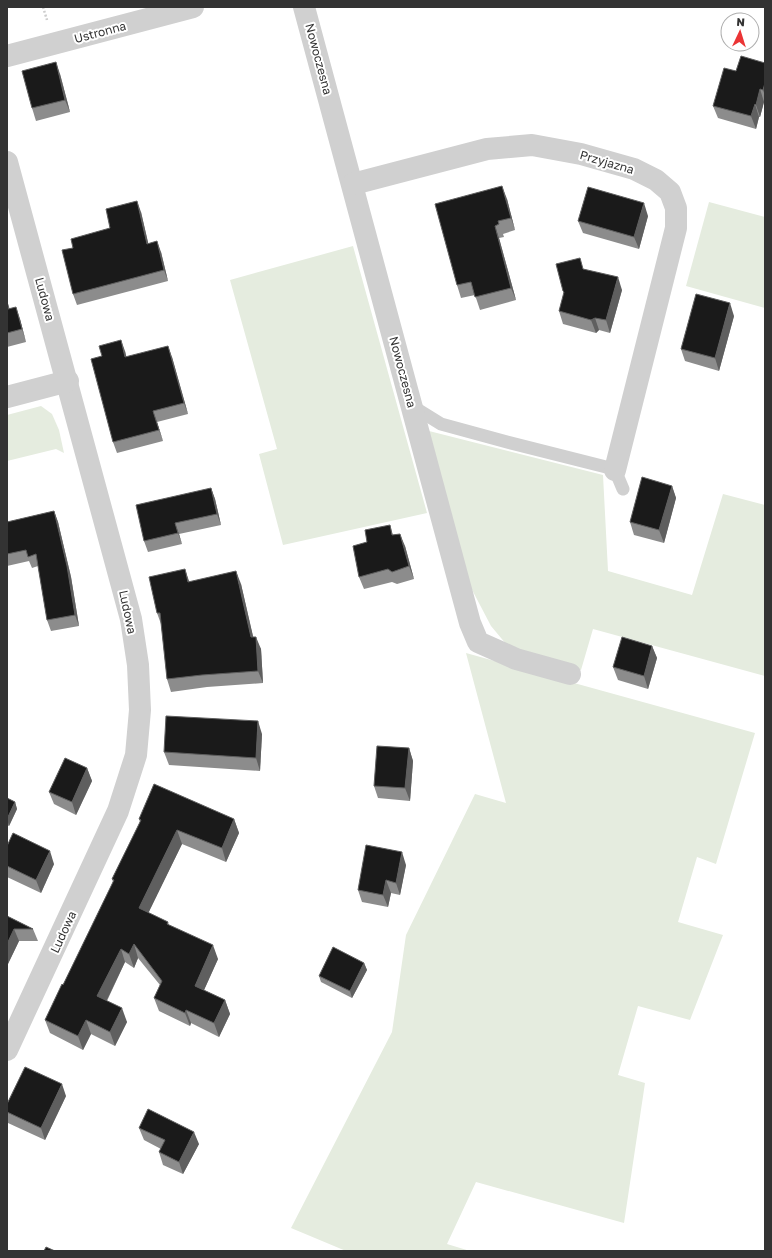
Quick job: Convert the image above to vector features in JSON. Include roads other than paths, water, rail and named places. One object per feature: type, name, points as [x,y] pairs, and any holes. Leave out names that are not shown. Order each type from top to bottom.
[{"type":"street","name":"Ustronna","points":[[7,56],[193,7]]},
{"type":"street","name":"Nowoczesna","points":[[304,7],[353,184],[470,623],[478,642],[516,660],[570,674]]},
{"type":"street","name":"Przyjazna","points":[[353,184],[487,149],[532,145],[581,154],[634,169],[656,180],[670,192],[676,208],[676,228],[619,479]]},
{"type":"street","name":"Ludowa","points":[[7,162],[68,381],[131,619],[138,665],[140,710],[136,755],[118,811],[7,1050]]},
{"type":"street","points":[[7,397],[68,381]]},
{"type":"lane","points":[[412,406],[441,424],[619,479]]}]
